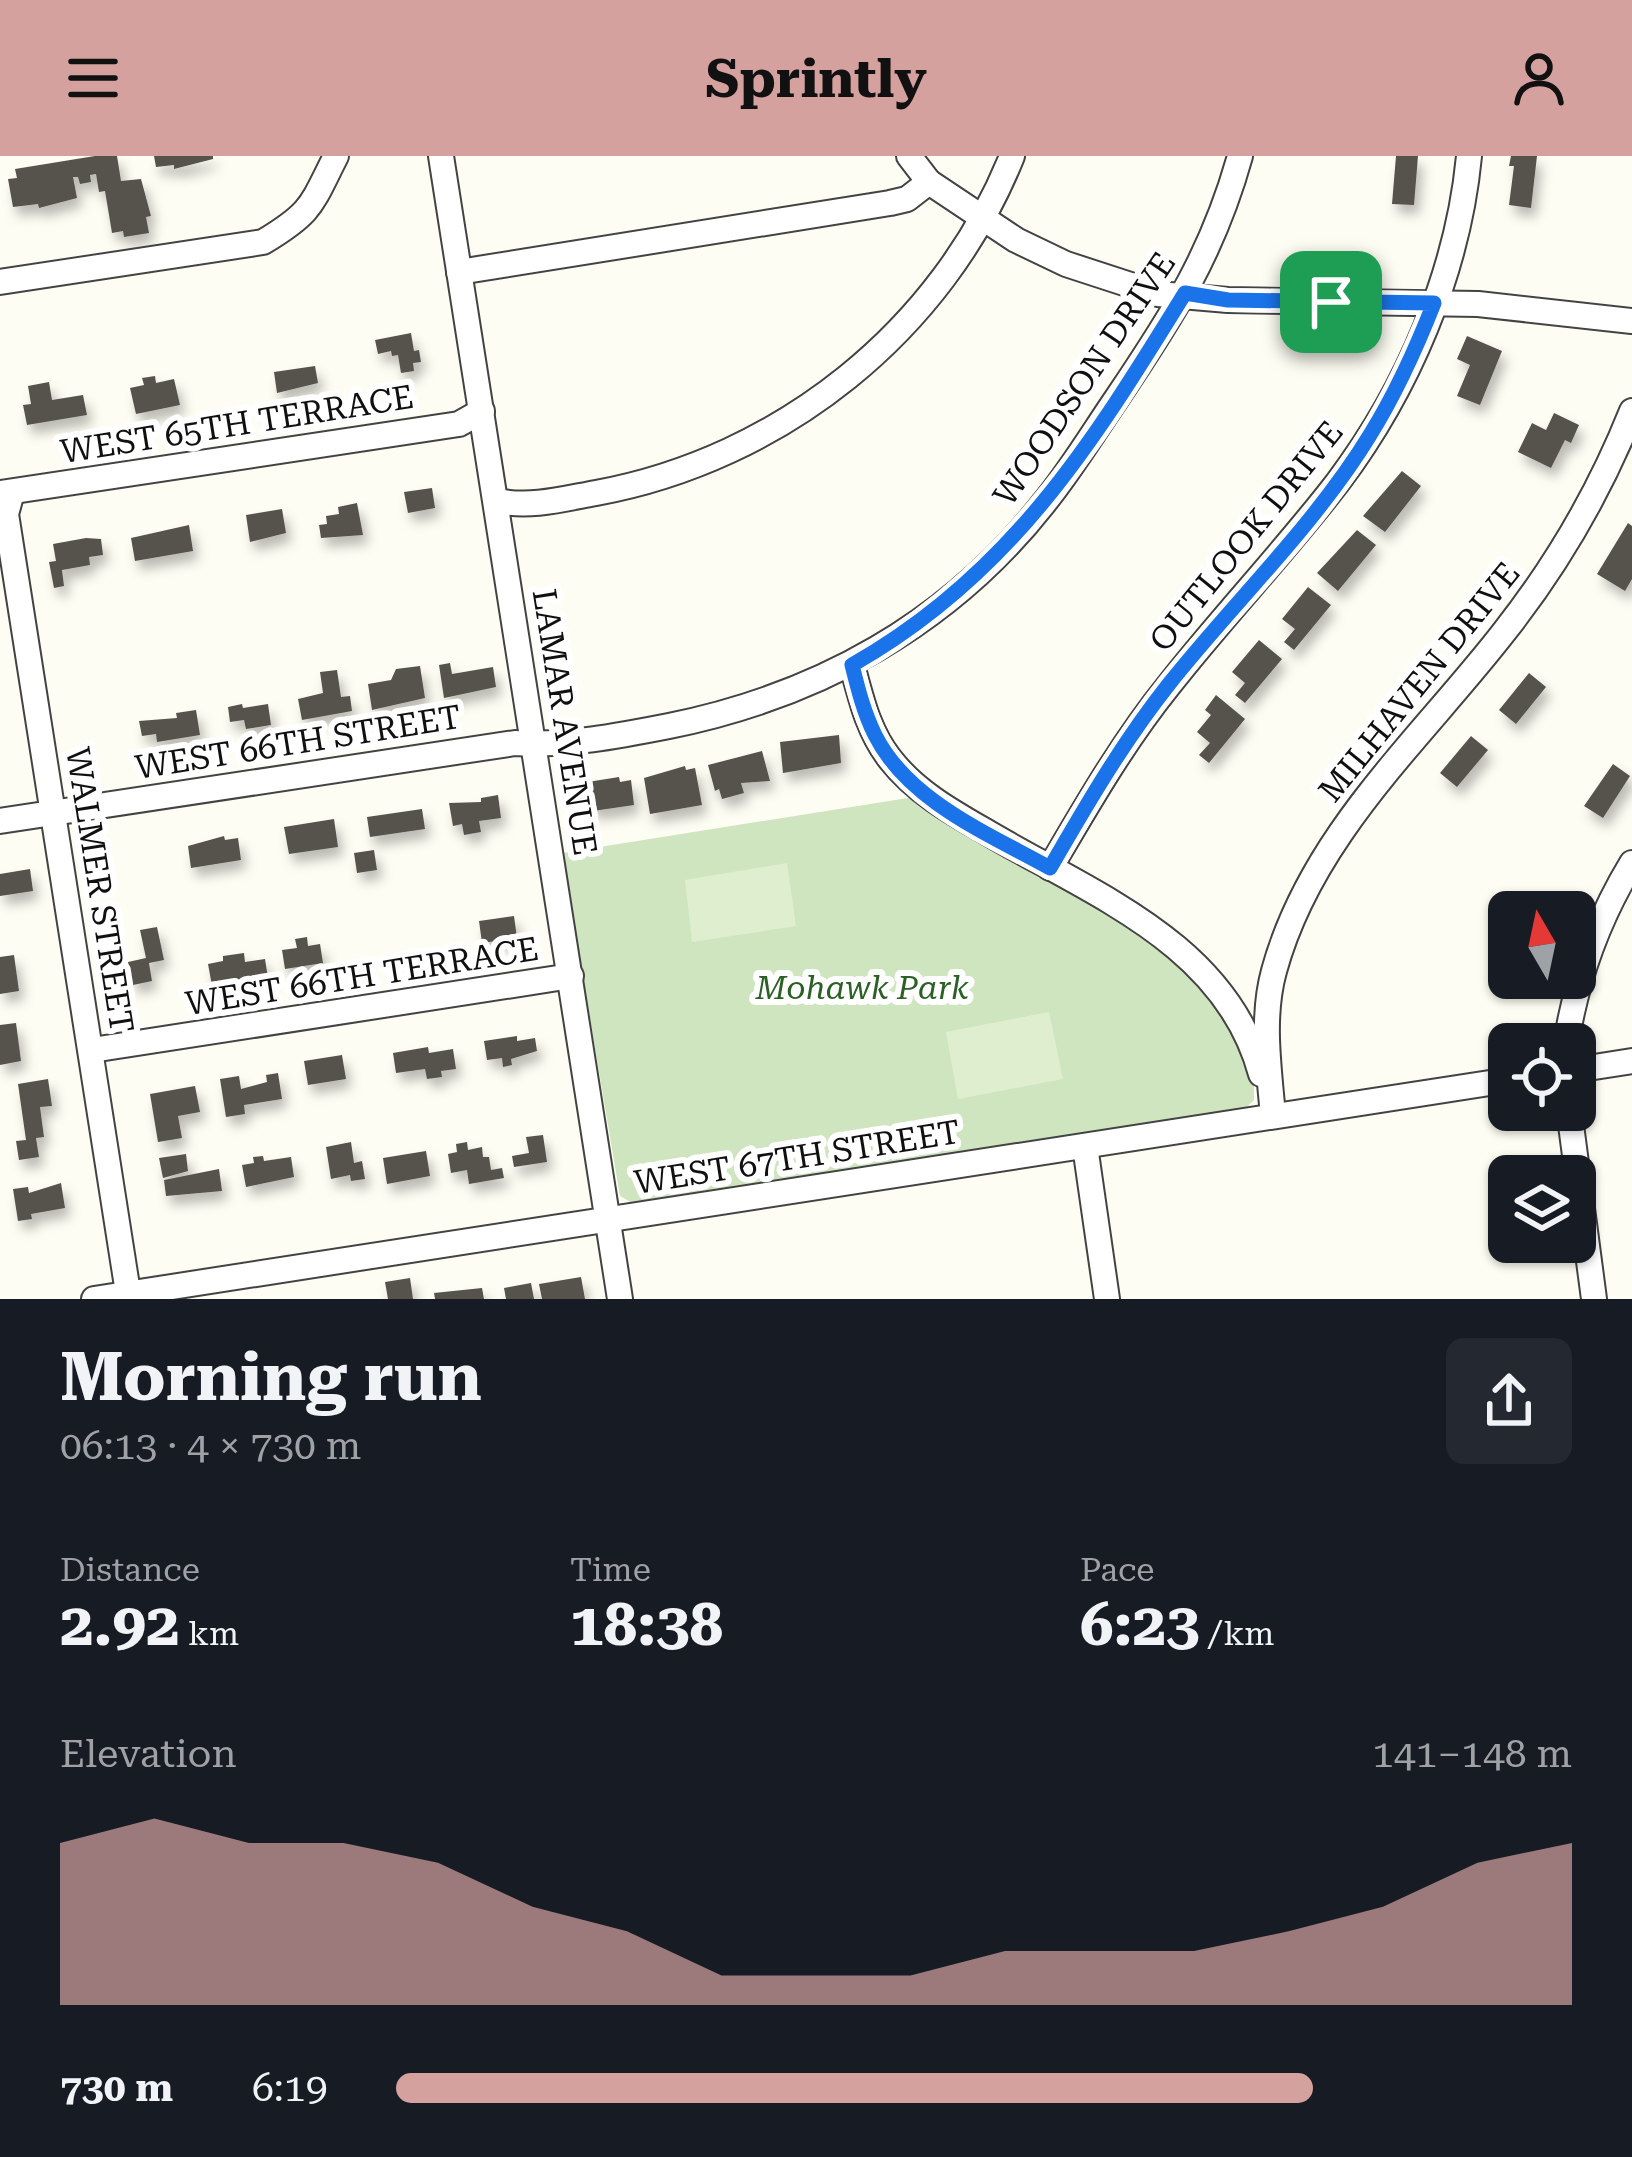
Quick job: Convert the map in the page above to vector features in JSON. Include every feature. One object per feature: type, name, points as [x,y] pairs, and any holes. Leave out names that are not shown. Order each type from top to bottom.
[{"type":"street","points":[[0,282],[263,242],[295,223],[320,194],[336,156]]},
{"type":"street","name":"LAMAR AVENUE","points":[[441,156],[620,1299]]},
{"type":"street","points":[[909,156],[928,182],[982,218],[1066,264],[1158,294],[1545,309],[1632,320]]},
{"type":"street","points":[[497,501],[520,506],[624,488],[691,467],[765,434],[826,395],[901,329],[939,284],[982,218],[1012,156]]},
{"type":"street","name":"WOODSON DRIVE","points":[[535,744],[716,716],[769,701],[852,665],[923,621],[1010,544],[1046,501],[1185,293],[1225,211],[1240,156]]},
{"type":"street","name":"OUTLOOK DRIVE","points":[[1050,868],[1125,743],[1338,482],[1370,436],[1405,372],[1434,303],[1460,213],[1469,156]]},
{"type":"street","points":[[459,272],[890,203],[907,199],[928,182]]},
{"type":"street","name":"WEST 65TH TERRACE","points":[[6,493],[459,424],[482,411]]},
{"type":"street","name":"MILHAVEN DRIVE","points":[[1273,1117],[1269,999],[1273,973],[1296,913],[1338,836],[1548,574],[1586,511],[1632,411]]},
{"type":"street","name":"WALMER STREET","points":[[6,493],[129,1296]]},
{"type":"street","points":[[852,665],[876,739],[907,778],[941,806],[1191,956],[1233,1006],[1258,1063],[1273,1117]]},
{"type":"street","name":"WEST 66TH STREET","points":[[0,821],[515,743],[535,744]]},
{"type":"street","points":[[1570,1023],[1593,943],[1632,863]]},
{"type":"street","name":"WEST 66TH TERRACE","points":[[92,1050],[571,976]]},
{"type":"street","points":[[1233,1006],[1269,999]]},
{"type":"street","points":[[1596,1067],[1632,1061]]},
{"type":"street","name":"WEST 67TH STREET","points":[[94,1299],[1488,1083]]},
{"type":"street","points":[[1572,1131],[1592,1299]]},
{"type":"street","points":[[1085,1146],[1107,1299]]},
{"type":"green space","name":"Mohawk Park","points":[[914,797],[1149,936],[1221,1007],[1254,1082],[1254,1100],[1244,1110],[634,1204],[620,1196],[562,853]]},
{"type":"green space","points":[[787,863],[796,926],[692,942],[685,880]]},
{"type":"green space","points":[[1049,1012],[1063,1079],[958,1099],[946,1032]]},
{"type":"building","points":[[117,156],[121,181],[141,179],[151,216],[146,217],[149,233],[124,237],[123,231],[112,233],[105,191],[99,192],[96,174],[90,175],[91,182],[80,184],[73,177],[77,198],[39,208],[38,204],[13,207],[8,179],[17,178],[15,169]]},
{"type":"building","points":[[154,156],[213,159],[174,169],[174,165],[156,167]]},
{"type":"building","points":[[1396,156],[1418,156],[1414,205],[1392,204]]},
{"type":"building","points":[[1511,156],[1537,156],[1531,208],[1509,205]]},
{"type":"building","points":[[411,333],[421,362],[413,363],[414,371],[401,373],[398,355],[392,356],[391,351],[378,354],[375,340]]},
{"type":"building","points":[[1467,336],[1502,351],[1480,405],[1457,396],[1470,365],[1457,359]]},
{"type":"building","points":[[315,366],[318,383],[277,393],[274,372]]},
{"type":"building","points":[[155,376],[156,383],[174,379],[180,405],[136,414],[130,388],[144,385],[142,378]]},
{"type":"building","points":[[49,382],[52,400],[83,395],[87,415],[27,425],[23,405],[31,404],[28,386]]},
{"type":"building","points":[[1554,413],[1579,425],[1551,468],[1518,452],[1532,423],[1546,430]]},
{"type":"building","points":[[1402,471],[1421,486],[1385,532],[1363,516]]},
{"type":"building","points":[[432,488],[435,508],[408,513],[404,492]]},
{"type":"building","points":[[357,503],[363,535],[321,538],[319,525],[327,524],[326,516],[339,514],[338,507]]},
{"type":"building","points":[[282,509],[286,533],[250,542],[246,515]]},
{"type":"building","points":[[1628,523],[1632,526],[1632,579],[1625,591],[1597,574]]},
{"type":"building","points":[[189,525],[193,551],[135,561],[131,538]]},
{"type":"building","points":[[1357,530],[1376,545],[1338,591],[1317,573]]},
{"type":"building","points":[[101,539],[103,555],[89,557],[90,565],[62,570],[64,586],[54,588],[49,562],[56,561],[53,544]]},
{"type":"building","points":[[1308,587],[1331,605],[1294,650],[1284,642],[1295,629],[1282,619]]},
{"type":"building","points":[[1259,640],[1282,659],[1245,703],[1235,695],[1245,683],[1232,672]]},
{"type":"building","points":[[450,663],[452,674],[493,667],[496,687],[444,698],[439,665]]},
{"type":"building","points":[[420,666],[425,698],[372,710],[368,684],[391,680],[396,669]]},
{"type":"building","points":[[337,670],[341,697],[350,696],[352,711],[302,720],[298,699],[323,693],[320,672]]},
{"type":"building","points":[[1529,673],[1546,687],[1516,724],[1499,710]]},
{"type":"building","points":[[1216,695],[1245,719],[1209,763],[1199,755],[1210,743],[1197,732],[1211,715],[1205,710]]},
{"type":"building","points":[[242,704],[243,708],[268,704],[271,725],[246,729],[244,720],[230,722],[228,707]]},
{"type":"building","points":[[196,710],[200,735],[157,742],[156,734],[142,736],[139,721],[177,718],[176,713]]},
{"type":"building","points":[[839,735],[841,763],[783,773],[780,742]]},
{"type":"building","points":[[1471,736],[1488,750],[1457,787],[1440,773]]},
{"type":"building","points":[[762,751],[770,781],[741,783],[744,793],[722,799],[708,765]]},
{"type":"building","points":[[1613,764],[1630,776],[1603,818],[1584,806]]},
{"type":"building","points":[[685,766],[686,770],[695,768],[702,805],[650,814],[644,778]]},
{"type":"building","points":[[619,777],[620,782],[631,780],[634,805],[593,811],[591,802],[578,804],[575,784]]},
{"type":"building","points":[[498,795],[501,818],[479,821],[481,832],[464,835],[462,824],[453,826],[449,803],[481,802],[481,798]]},
{"type":"building","points":[[422,809],[425,829],[370,837],[367,817]]},
{"type":"building","points":[[334,819],[338,847],[289,854],[284,827]]},
{"type":"building","points":[[224,836],[225,840],[238,838],[241,860],[191,868],[188,846]]},
{"type":"building","points":[[374,850],[377,870],[357,873],[354,853]]},
{"type":"building","points":[[30,869],[33,891],[0,896],[0,874]]},
{"type":"building","points":[[514,916],[517,938],[482,943],[479,921]]},
{"type":"building","points":[[157,927],[164,960],[149,963],[152,981],[133,985],[128,962],[146,958],[140,930]]},
{"type":"building","points":[[307,937],[308,946],[320,944],[323,963],[285,969],[282,950],[297,948],[295,939]]},
{"type":"building","points":[[244,953],[245,962],[265,959],[268,978],[212,986],[208,964]]},
{"type":"building","points":[[14,955],[19,991],[0,994],[0,957]]},
{"type":"building","points":[[16,1023],[21,1061],[0,1065],[0,1025]]},
{"type":"building","points":[[517,1036],[517,1041],[535,1038],[537,1051],[511,1059],[512,1065],[503,1067],[502,1058],[487,1060],[484,1041]]},
{"type":"building","points":[[428,1047],[429,1053],[453,1049],[456,1069],[427,1079],[425,1069],[396,1073],[393,1053]]},
{"type":"building","points":[[342,1055],[346,1079],[308,1085],[304,1061]]},
{"type":"building","points":[[278,1073],[282,1099],[244,1105],[245,1114],[226,1117],[220,1079],[239,1076],[241,1089],[267,1082],[266,1075]]},
{"type":"building","points":[[48,1079],[52,1106],[40,1107],[44,1137],[36,1138],[39,1157],[19,1160],[16,1141],[26,1140],[18,1084]]},
{"type":"building","points":[[195,1086],[200,1112],[178,1116],[182,1138],[158,1142],[150,1094]]},
{"type":"building","points":[[543,1135],[547,1162],[514,1167],[512,1156],[529,1153],[526,1137]]},
{"type":"building","points":[[351,1142],[354,1163],[362,1161],[365,1179],[351,1181],[350,1175],[331,1179],[326,1147]]},
{"type":"building","points":[[467,1142],[468,1150],[482,1147],[491,1170],[502,1168],[504,1178],[469,1184],[467,1170],[451,1173],[448,1154],[457,1152],[456,1144]]},
{"type":"building","points":[[426,1151],[430,1176],[387,1184],[383,1158]]},
{"type":"building","points":[[186,1154],[188,1171],[163,1178],[159,1158]]},
{"type":"building","points":[[263,1156],[264,1161],[291,1157],[294,1177],[246,1187],[242,1165]]},
{"type":"building","points":[[219,1169],[222,1191],[166,1196],[164,1180]]},
{"type":"building","points":[[61,1183],[65,1208],[18,1221],[13,1189],[28,1187],[29,1193]]},
{"type":"building","points":[[581,1277],[585,1299],[542,1299],[539,1284]]},
{"type":"building","points":[[410,1278],[413,1299],[388,1299],[385,1282]]},
{"type":"building","points":[[531,1283],[534,1299],[506,1299],[504,1288]]},
{"type":"building","points":[[482,1288],[484,1299],[435,1299],[434,1293]]},
{"type":"route","points":[[1185,293],[1228,300],[1331,302],[1434,303],[1405,372],[1370,436],[1338,482],[1125,743],[1050,868],[941,806],[907,778],[876,739],[852,665],[923,621],[1010,544],[1046,501],[1185,293]]}]
